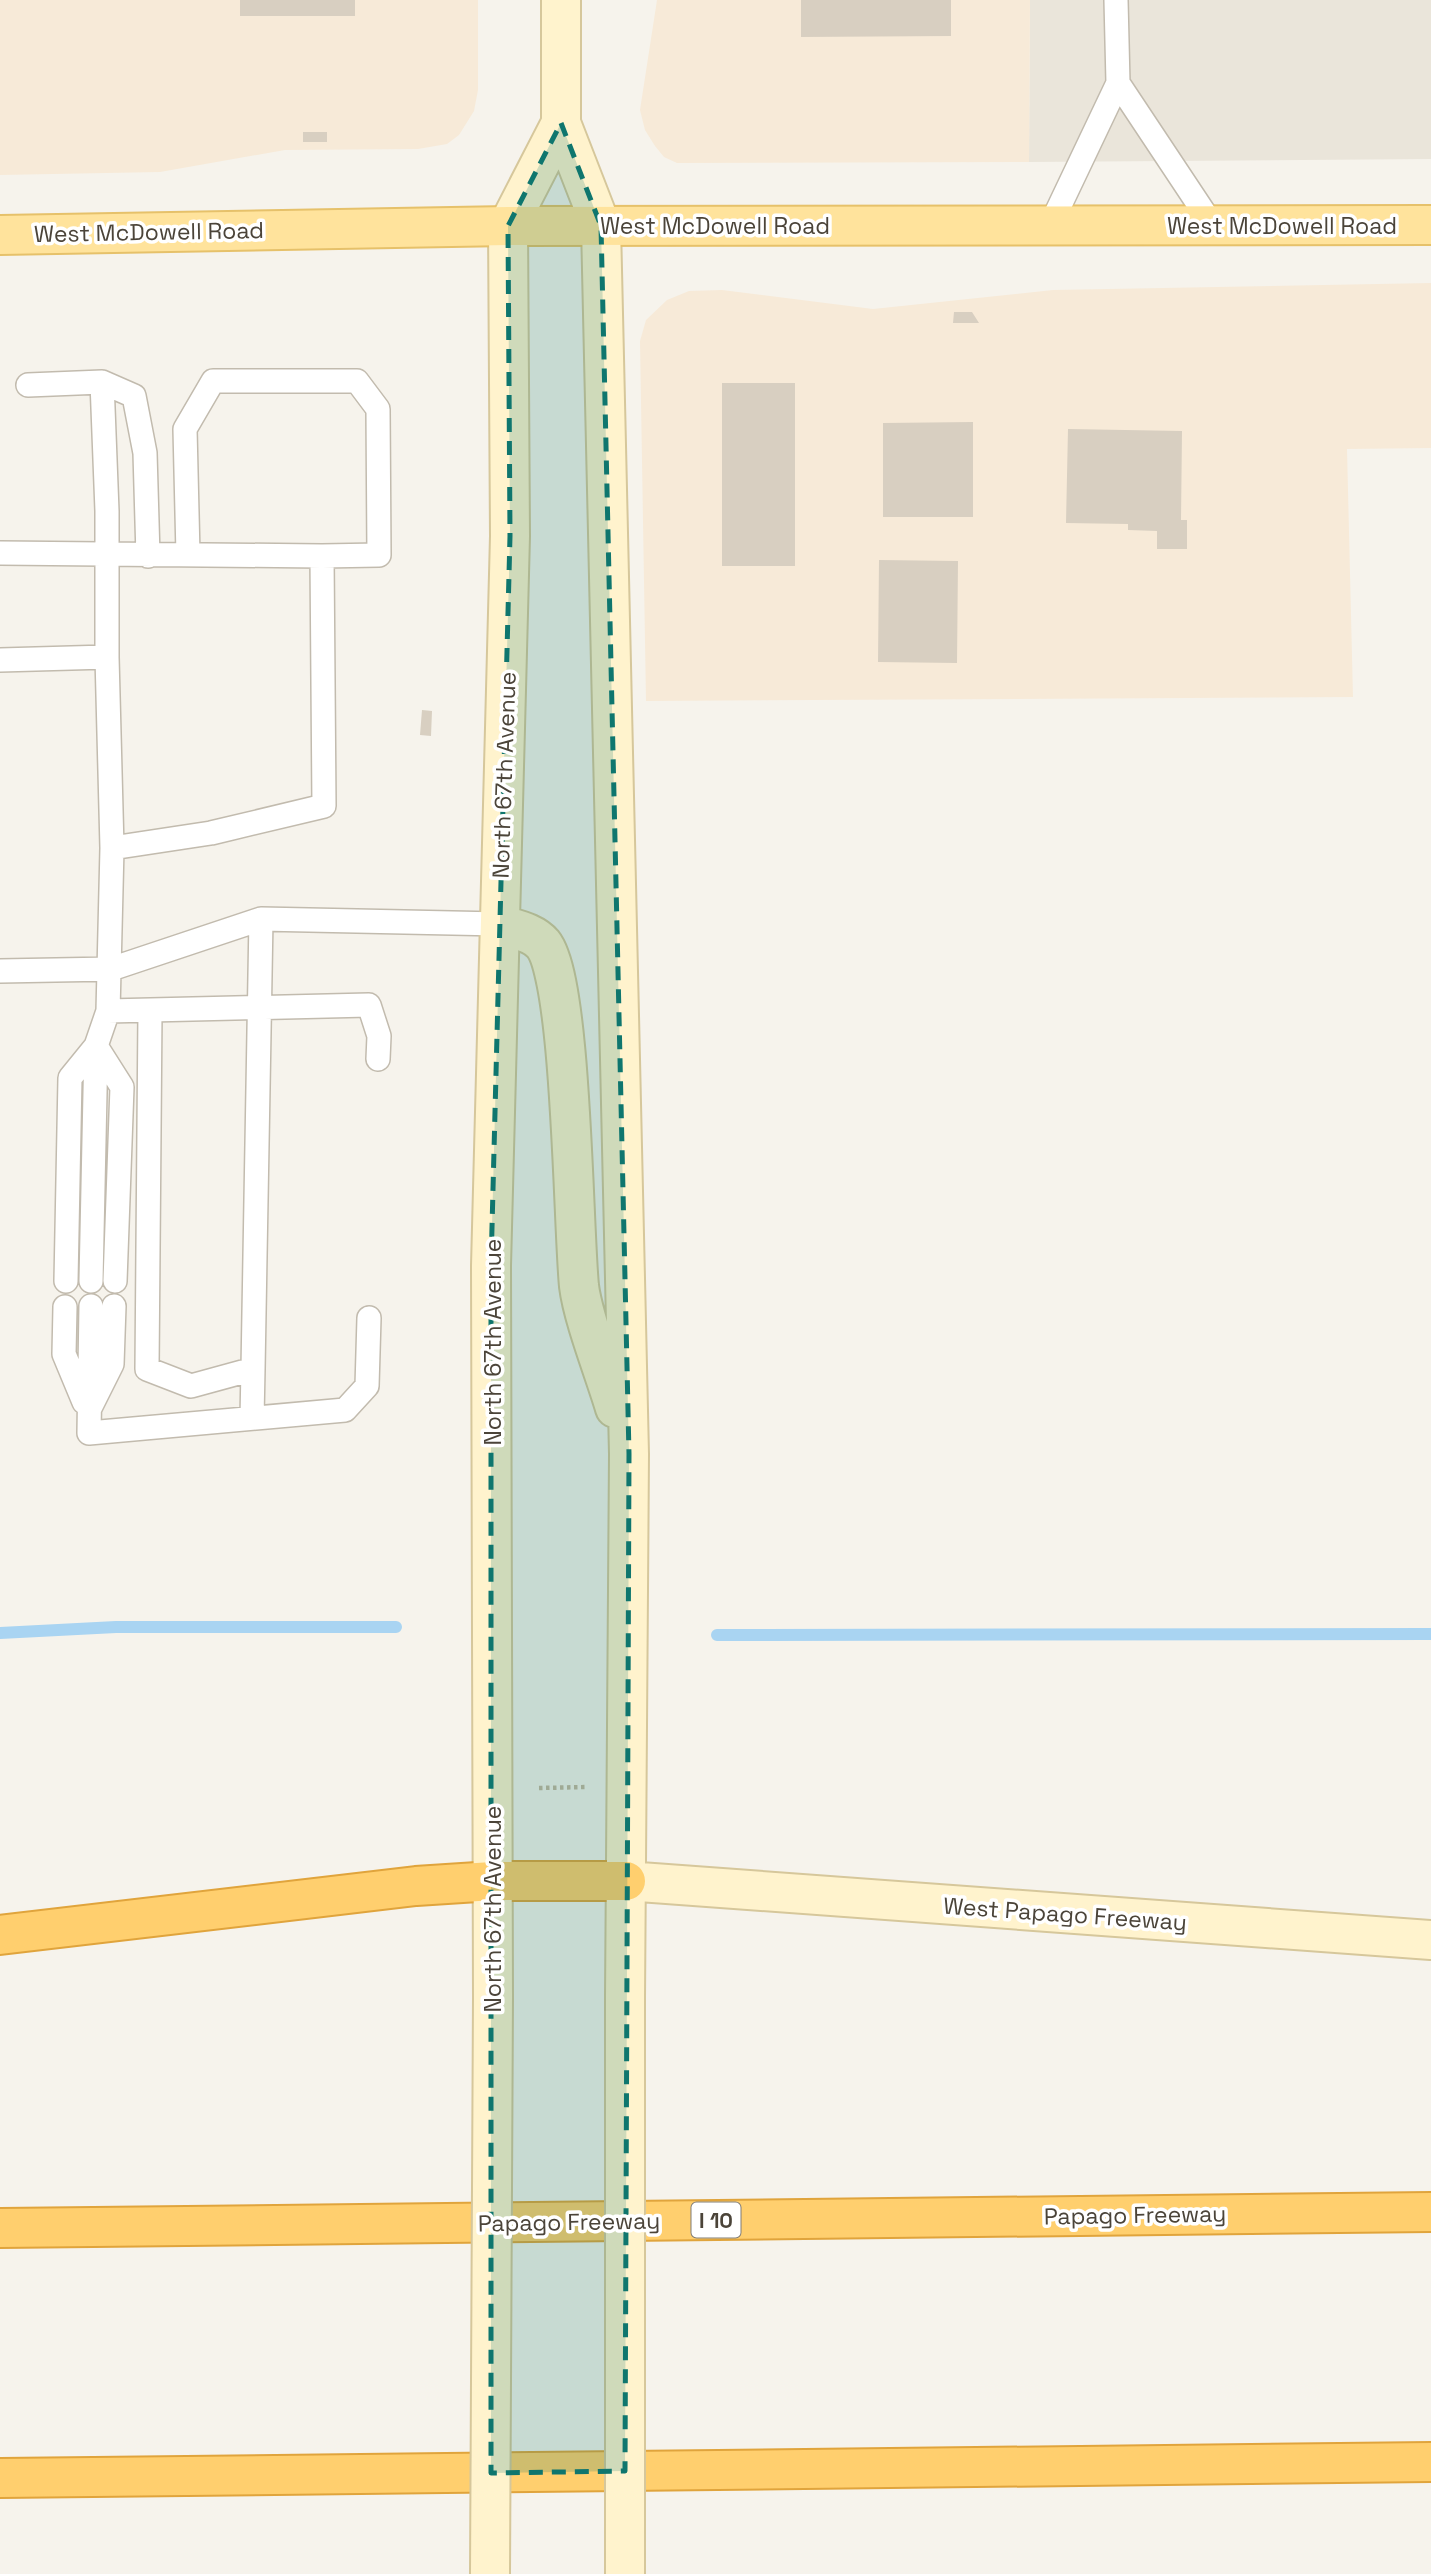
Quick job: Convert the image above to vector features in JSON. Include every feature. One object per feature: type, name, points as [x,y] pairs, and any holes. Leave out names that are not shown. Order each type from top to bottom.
[{"type":"highway","points":[[0,1935],[416,1886],[493,1881],[626,1881]]},
{"type":"highway","name":"Papago Freeway","points":[[0,2228],[1431,2212]]},
{"type":"highway","points":[[0,2478],[1431,2462]]},
{"type":"main road","name":"North 67th Avenue","points":[[561,0],[561,123],[601,226],[629,1454],[625,2574]]},
{"type":"main road","name":"North 67th Avenue","points":[[490,2574],[493,1997],[491,1266],[510,536],[508,226],[561,123]]},
{"type":"main road","name":"West McDowell Road","points":[[0,235],[508,226],[1431,225]]},
{"type":"main road","points":[[500,925],[530,934],[543,945],[554,971],[561,1019],[580,1289],[629,1454]]},
{"type":"main road","name":"West Papago Freeway","points":[[626,1881],[1431,1940]]},
{"type":"lane","points":[[1050,226],[1118,83],[1116,0]]},
{"type":"lane","points":[[1118,83],[1213,226]]},
{"type":"lane","points":[[0,553],[148,556],[379,555],[378,409],[357,381],[213,381],[185,429],[188,555]]},
{"type":"lane","points":[[91,1281],[96,1046],[108,1011],[111,969],[112,848],[102,382]]},
{"type":"lane","points":[[27,385],[102,382],[134,396],[145,453],[148,556]]},
{"type":"lane","points":[[112,848],[211,833],[324,806],[322,556]]},
{"type":"lane","points":[[0,660],[107,657]]},
{"type":"lane","points":[[251,1418],[261,919]]},
{"type":"lane","points":[[0,971],[111,969],[261,919],[500,925]]},
{"type":"lane","points":[[108,1011],[369,1005],[379,1036],[378,1059]]},
{"type":"lane","points":[[150,1011],[147,1369],[191,1386],[253,1369]]},
{"type":"lane","points":[[96,1046],[122,1087],[115,1281]]},
{"type":"lane","points":[[66,1281],[70,1078],[96,1046]]},
{"type":"lane","points":[[91,1306],[89,1433],[345,1410],[367,1386],[369,1318]]},
{"type":"lane","points":[[88,1412],[112,1364],[114,1306]]},
{"type":"lane","points":[[65,1307],[64,1354],[88,1412]]},
{"type":"path","points":[[539,1788],[587,1787]]},
{"type":"highlighted area","points":[[561,123],[601,226],[629,1454],[625,2471],[491,2473],[491,1266],[510,536],[508,226]]},
{"type":"shaded area","points":[[0,0],[478,0],[478,90],[474,111],[459,135],[447,144],[418,149],[285,150],[160,172],[0,175]]},
{"type":"shaded area","points":[[657,0],[1030,0],[1029,162],[677,163],[664,157],[655,146],[645,130],[640,110]]},
{"type":"shaded area","points":[[1030,0],[1431,0],[1431,159],[1029,162]]},
{"type":"shaded area","points":[[1431,283],[1431,448],[1347,449],[1353,697],[646,701],[640,341],[646,320],[667,300],[689,291],[722,290],[873,309],[1053,290]]},
{"type":"building","points":[[240,0],[355,0],[355,16],[240,16]]},
{"type":"building","points":[[801,0],[951,0],[951,36],[801,37]]},
{"type":"building","points":[[303,132],[327,132],[327,142],[303,142]]},
{"type":"building","points":[[954,312],[972,312],[979,323],[953,323]]},
{"type":"building","points":[[722,383],[795,383],[795,566],[722,566]]},
{"type":"building","points":[[973,422],[973,517],[883,517],[883,423]]},
{"type":"building","points":[[1068,429],[1182,431],[1181,520],[1187,520],[1187,549],[1157,549],[1157,531],[1128,530],[1128,524],[1066,523]]},
{"type":"building","points":[[879,560],[958,561],[957,663],[878,662]]},
{"type":"building","points":[[422,710],[432,711],[431,736],[420,735]]},
{"type":"waterway","points":[[0,1633],[116,1627],[396,1627]]},
{"type":"waterway","points":[[717,1635],[1431,1634]]}]
